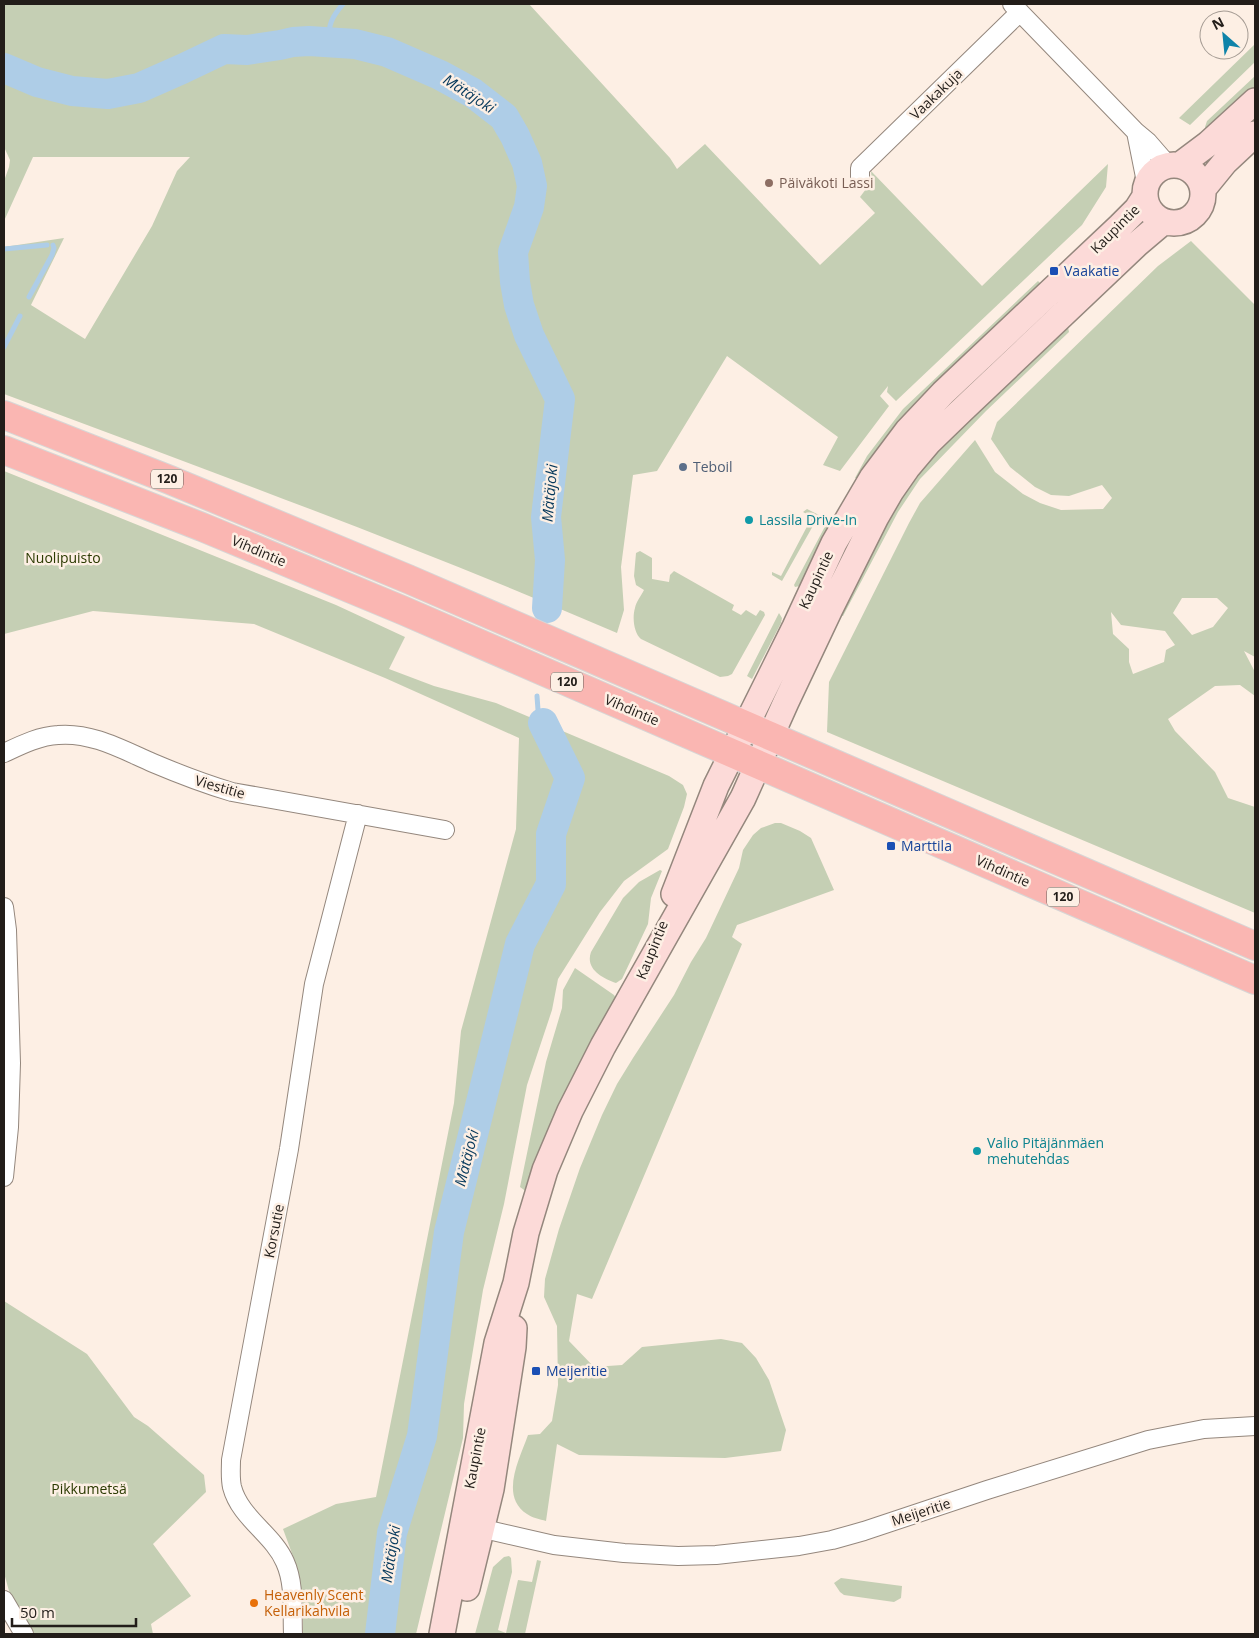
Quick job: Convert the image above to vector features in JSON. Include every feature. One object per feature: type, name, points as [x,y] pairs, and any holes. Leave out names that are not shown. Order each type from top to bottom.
[{"type":"main road","points":[[1174,165],[1188,168],[1195,174],[1203,189],[1203,198],[1201,207],[1189,220],[1172,224],[1163,222],[1150,213],[1145,190],[1152,174],[1159,168],[1174,165],[1208,144],[1255,100]]},
{"type":"main road","points":[[1203,189],[1225,162],[1255,134]]},
{"type":"main road","name":"Kaupintie","points":[[636,990],[716,786],[795,627],[834,543],[872,478],[888,454],[908,430],[943,393],[1137,209],[1145,190]]},
{"type":"main road","name":"Kaupintie","points":[[442,1634],[472,1526],[491,1489],[513,1347],[516,1283],[526,1233],[545,1170],[570,1111],[603,1046],[743,798],[826,617],[891,491],[929,442],[1137,244],[1163,222]]},
{"type":"main road","name":"120","points":[[4,415],[134,465],[408,579],[1255,946]]},
{"type":"main road","name":"Vihdintie","points":[[4,450],[202,527],[375,599],[1255,980]]},
{"type":"main road","name":"Kaupintie","points":[[455,1634],[472,1526]]},
{"type":"street","points":[[1016,8],[1136,132],[1174,165]]},
{"type":"street","name":"Vaakakuja","points":[[860,178],[860,168],[1016,8]]},
{"type":"street","points":[[1136,132],[1145,190]]},
{"type":"street","name":"Viestitie","points":[[4,753],[27,742],[57,735],[89,737],[203,784],[232,792],[445,830]]},
{"type":"street","name":"Korsutie","points":[[293,1634],[292,1593],[290,1576],[285,1561],[275,1545],[249,1517],[237,1500],[230,1474],[231,1460],[290,1149],[314,984],[358,814]]},
{"type":"street","points":[[4,907],[7,930],[11,1063],[9,1128],[4,1177]]},
{"type":"street","name":"Meijeritie","points":[[472,1526],[554,1545],[624,1553],[678,1556],[716,1555],[805,1546],[864,1531],[987,1490],[1148,1440],[1204,1429],[1255,1426]]},
{"type":"street","points":[[4,1600],[24,1634]]},
{"type":"green space","points":[[4,4],[529,4],[670,158],[677,169],[705,144],[820,265],[875,213],[860,197],[872,181],[871,171],[982,286],[1108,164],[1106,187],[1082,225],[896,401],[887,392],[888,386],[880,396],[889,406],[840,471],[823,465],[838,437],[727,356],[657,471],[633,475],[621,567],[624,610],[617,633],[389,539],[4,394],[4,247],[64,238],[31,305],[85,339],[152,226],[177,171],[190,157],[33,157],[4,221],[4,181],[10,160],[4,147]]},
{"type":"green space","points":[[1255,44],[1255,62],[1190,125],[1179,118],[1239,60],[1249,60],[1249,50]]},
{"type":"green space","points":[[1255,76],[1255,91],[1209,133],[1205,127],[1207,121]]},
{"type":"green space","points":[[1191,241],[1255,305],[1255,657],[1244,651],[1255,672],[1255,696],[1240,685],[1215,686],[1168,719],[1175,731],[1215,772],[1228,798],[1255,807],[1255,913],[827,732],[829,682],[909,523],[920,503],[975,440],[995,472],[1023,494],[1040,503],[1061,510],[1103,509],[1112,498],[1102,485],[1069,496],[1051,495],[1035,487],[1010,467],[991,439],[997,422],[1158,266]],"holes":[[[1182,598],[1217,598],[1228,608],[1213,627],[1192,635],[1173,613]],[[1111,612],[1121,625],[1165,631],[1175,645],[1166,650],[1164,662],[1133,674],[1129,662],[1129,649],[1113,634]]]},
{"type":"green space","points":[[1038,281],[1042,285],[859,478],[855,478],[867,456],[903,409]]},
{"type":"green space","points":[[1068,327],[1069,332],[986,411],[920,479],[898,512],[843,616],[839,616],[855,575],[914,472]]},
{"type":"green space","name":"Nuolipuisto","points":[[4,471],[336,605],[405,637],[389,669],[434,686],[496,703],[669,776],[683,785],[687,794],[668,849],[624,881],[600,912],[558,979],[552,1010],[527,1085],[504,1204],[483,1290],[464,1404],[463,1438],[416,1634],[303,1634],[303,1606],[297,1567],[283,1529],[336,1504],[376,1497],[454,1103],[461,1031],[516,829],[519,738],[385,678],[254,624],[93,611],[4,634]]},
{"type":"green space","points":[[807,509],[819,515],[782,581],[772,575],[772,572],[781,576],[812,517],[803,512]]},
{"type":"green space","points":[[830,517],[835,520],[804,581],[800,586],[795,587],[794,585]]},
{"type":"green space","points":[[640,551],[652,558],[652,579],[669,582],[670,575],[674,571],[734,605],[732,610],[741,615],[746,610],[756,616],[760,610],[764,612],[765,615],[732,674],[720,677],[641,639],[634,625],[636,604],[644,590],[636,585],[634,576],[636,553]]},
{"type":"green space","points":[[779,613],[782,618],[781,623],[752,679],[747,676]]},
{"type":"green space","points":[[781,823],[811,838],[834,890],[737,925],[732,937],[742,944],[592,1299],[577,1294],[569,1341],[594,1367],[622,1365],[642,1347],[721,1339],[742,1343],[756,1358],[769,1380],[786,1430],[781,1451],[725,1458],[579,1455],[557,1444],[546,1521],[534,1517],[527,1514],[519,1506],[514,1497],[514,1476],[528,1435],[540,1434],[552,1421],[558,1385],[557,1326],[544,1297],[545,1279],[559,1229],[580,1168],[617,1084],[674,995],[706,938],[739,868],[743,850],[753,835],[761,828]]},
{"type":"green space","points":[[660,870],[662,871],[651,898],[648,924],[622,979],[616,983],[596,972],[590,963],[591,952],[623,898],[639,882]]},
{"type":"green space","points":[[575,968],[614,995],[617,1000],[527,1192],[520,1187],[546,1062],[562,1008],[563,990]]},
{"type":"green space","name":"Pikkumetsä","points":[[4,1301],[87,1354],[134,1417],[148,1426],[204,1475],[206,1492],[153,1544],[191,1596],[151,1624],[153,1634],[34,1634],[9,1591],[4,1573]]},
{"type":"green space","points":[[509,1556],[511,1558],[512,1572],[498,1630],[506,1633],[518,1580],[532,1582],[537,1560],[541,1561],[525,1634],[475,1634],[493,1567],[504,1557]]},
{"type":"green space","points":[[841,1578],[902,1586],[901,1598],[894,1602],[844,1595],[834,1583]]},
{"type":"waterway","points":[[328,42],[331,21],[343,4]]},
{"type":"waterway","name":"Mätäjoki","points":[[4,68],[37,82],[72,91],[108,94],[139,88],[224,49],[247,50],[309,41],[355,44],[387,52],[440,75],[473,93],[504,117],[527,163],[532,186],[529,207],[513,252],[519,305],[529,335],[560,399],[546,517],[550,560],[547,608]]},
{"type":"waterway","points":[[4,249],[47,245]]},
{"type":"waterway","points":[[29,297],[52,255],[53,245]]},
{"type":"waterway","points":[[4,347],[20,316]]},
{"type":"waterway","name":"Mätäjoki","points":[[537,696],[538,710],[543,723]]},
{"type":"waterway","name":"Mätäjoki","points":[[380,1634],[392,1533],[422,1436],[449,1232],[520,944],[551,884],[551,834],[570,778],[543,723]]},
{"type":"place","name":"Päiväkoti Lassi","points":[[769,183]]},
{"type":"place","name":"Vaakatie","points":[[1054,271]]},
{"type":"place","name":"Teboil","points":[[683,467]]},
{"type":"place","name":"Lassila Drive-In","points":[[749,520]]},
{"type":"place","name":"Marttila","points":[[891,846]]},
{"type":"place","name":"Valio Pitäjänmäen mehutehdas","points":[[977,1151]]},
{"type":"place","name":"Meijeritie","points":[[536,1371]]},
{"type":"place","name":"Heavenly Scent Kellarikahvila","points":[[254,1603]]}]
